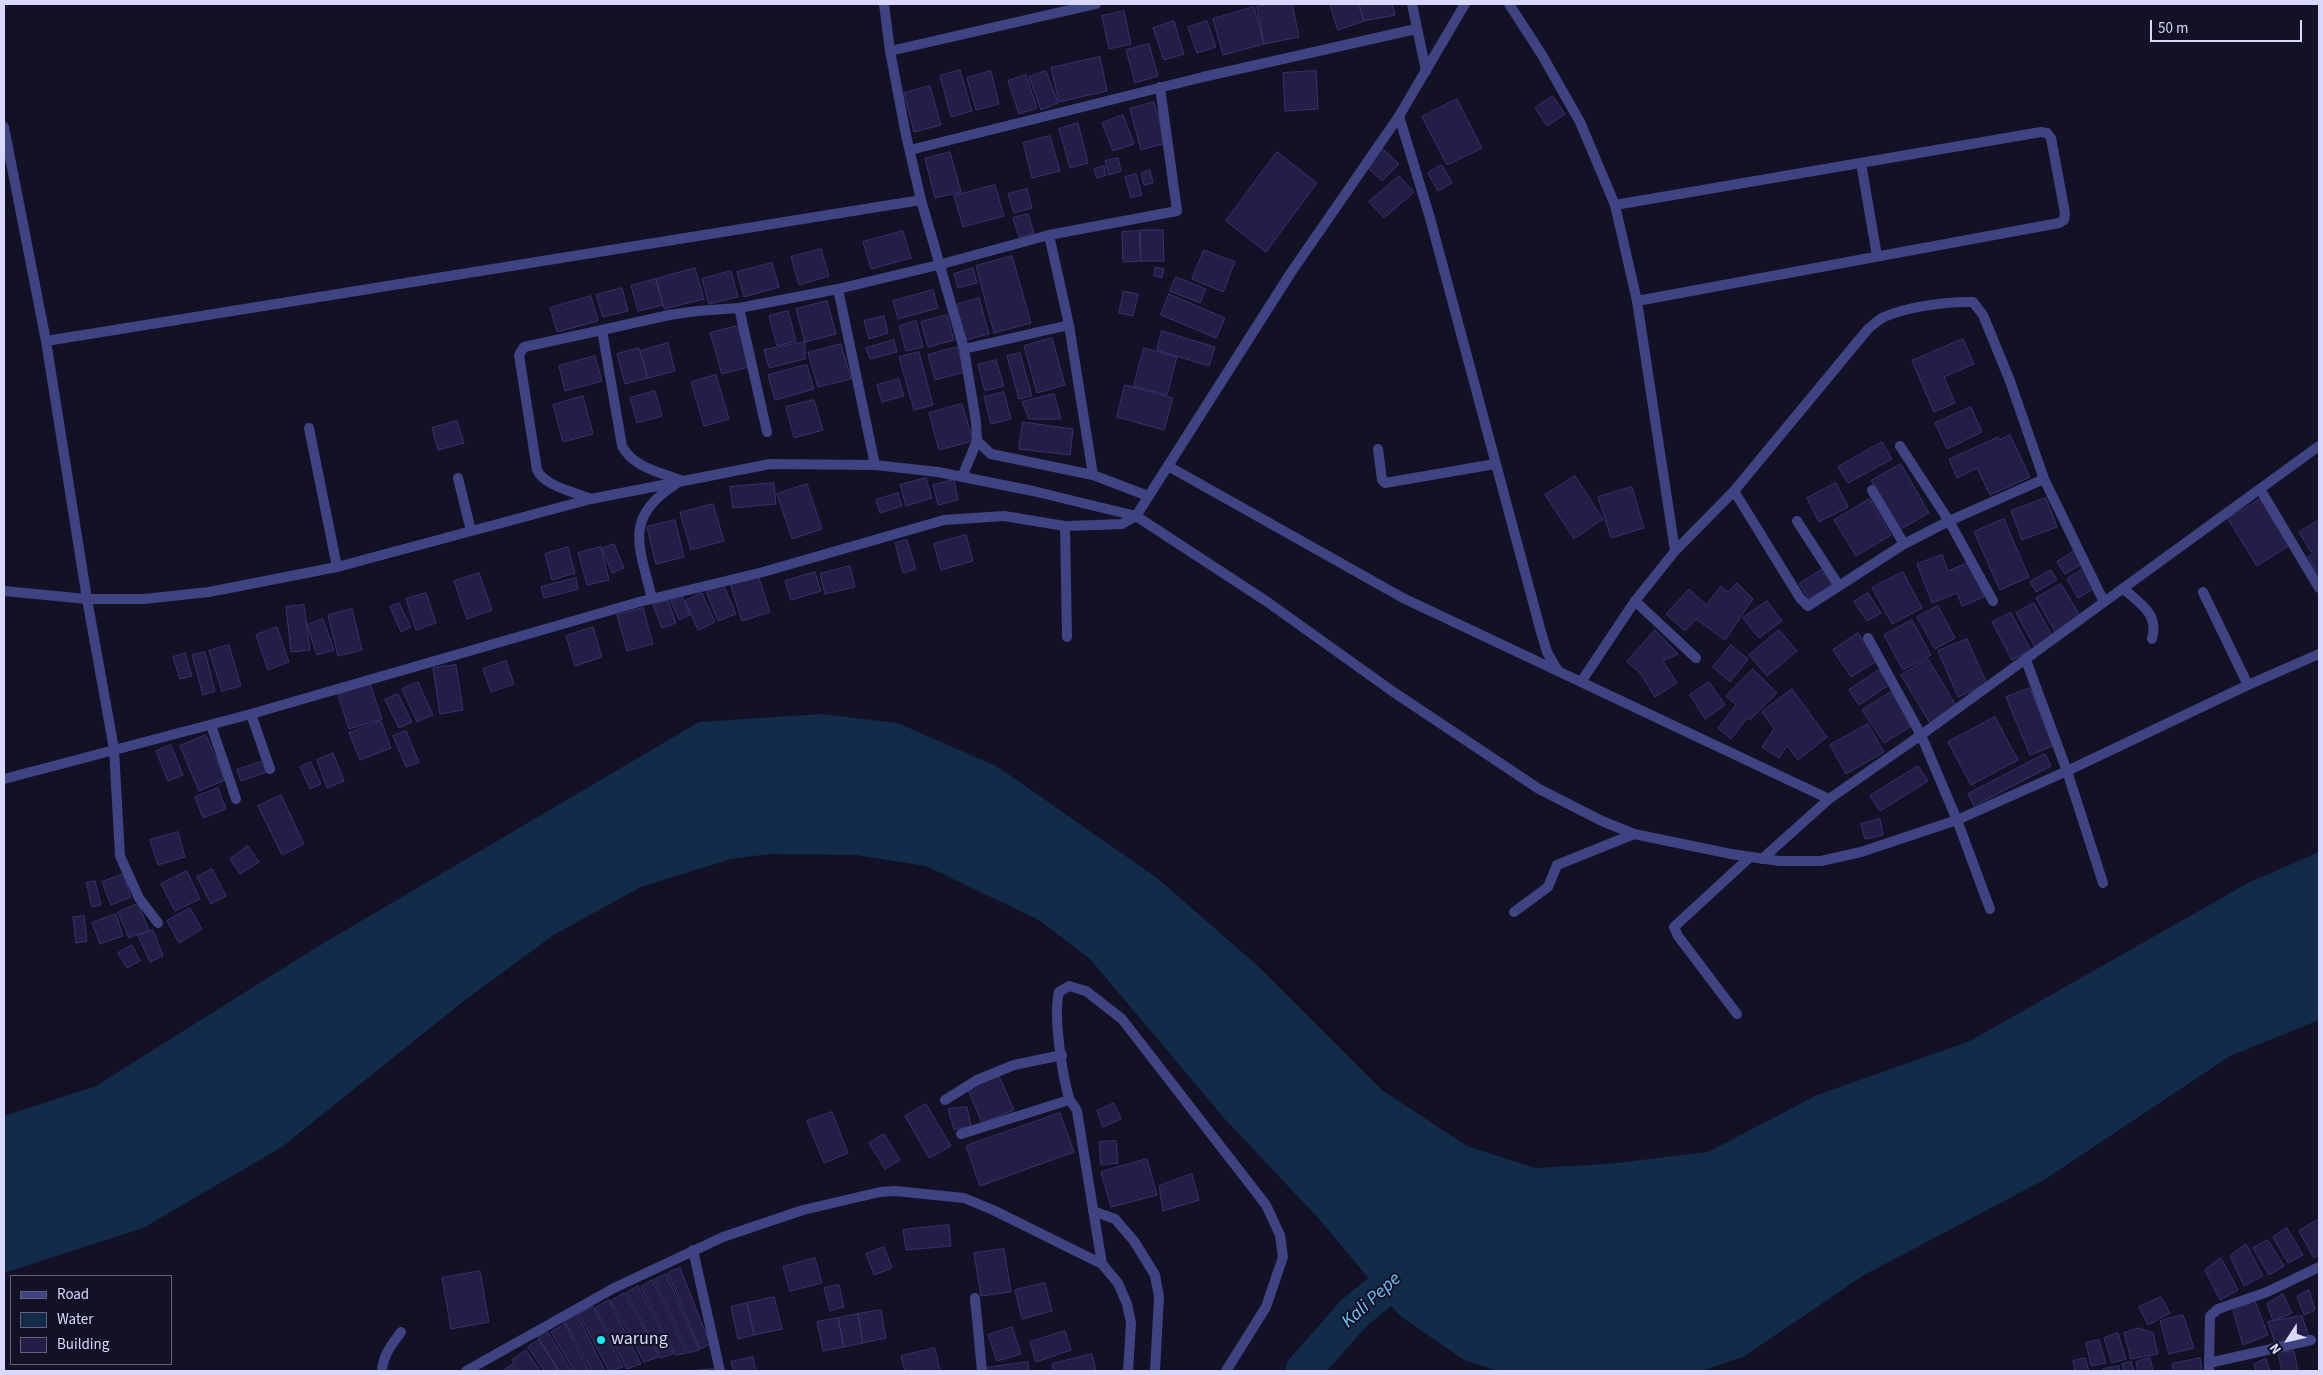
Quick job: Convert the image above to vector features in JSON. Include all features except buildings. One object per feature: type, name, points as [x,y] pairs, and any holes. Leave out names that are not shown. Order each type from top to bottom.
[{"type":"street","points":[[884,4],[890,51],[921,200],[938,265],[964,349],[977,428],[977,441],[962,477]]},
{"type":"street","points":[[890,51],[1096,4]]},
{"type":"street","points":[[1412,4],[1426,70]]},
{"type":"street","points":[[4,779],[251,714],[652,599],[763,572],[944,520],[1004,516],[1065,526],[1122,524],[1136,516],[1290,274],[1399,116],[1465,4]]},
{"type":"street","points":[[1509,4],[1580,122],[1615,205],[1636,302],[1675,550]]},
{"type":"street","points":[[910,150],[1160,87],[1416,28]]},
{"type":"street","points":[[591,499],[546,481],[537,470],[520,355],[524,347],[669,315],[739,308],[838,289],[938,265],[1049,235],[1177,211],[1160,87]]},
{"type":"street","points":[[1399,116],[1430,218],[1541,632],[1547,652],[1558,671]]},
{"type":"street","points":[[4,127],[46,341],[87,599],[114,749],[120,856],[136,892],[158,923]]},
{"type":"street","points":[[1615,205],[2047,133],[2051,138],[2065,213],[2064,220],[2059,223],[1636,302]]},
{"type":"street","points":[[1861,163],[1877,256]]},
{"type":"street","points":[[46,341],[921,200]]},
{"type":"street","points":[[1049,235],[1069,325],[1093,475]]},
{"type":"street","points":[[838,289],[875,465]]},
{"type":"street","points":[[1582,682],[1635,601],[1675,550],[1734,491],[1868,329],[1881,318],[1899,312],[1973,302],[1983,315],[2010,381],[2044,479],[2104,602]]},
{"type":"street","points":[[739,308],[767,432]]},
{"type":"street","points":[[964,349],[1069,325]]},
{"type":"street","points":[[602,330],[625,451],[635,462],[681,481]]},
{"type":"street","points":[[308,428],[337,567]]},
{"type":"street","points":[[977,441],[991,454],[1093,475],[1148,496]]},
{"type":"street","points":[[1900,446],[1949,521],[1992,601]]},
{"type":"street","points":[[1762,859],[1828,799],[2026,660],[2319,446]]},
{"type":"street","points":[[1378,449],[1382,480],[1385,483],[1496,464]]},
{"type":"street","points":[[4,591],[87,599],[144,599],[209,592],[337,567],[591,499],[770,464],[875,465],[962,477],[1033,491],[1136,516],[1266,601],[1392,691],[1539,789],[1602,821],[1634,834],[1750,857],[1821,861],[1861,852],[1957,820],[2319,654]]},
{"type":"street","points":[[1168,466],[1403,598],[1828,799]]},
{"type":"street","points":[[458,478],[471,531]]},
{"type":"street","points":[[1734,491],[1805,605],[1812,606],[1904,544],[1949,521],[2044,479]]},
{"type":"street","points":[[652,599],[638,539],[640,524],[649,506],[658,495],[681,481]]},
{"type":"street","points":[[2260,489],[2319,588]]},
{"type":"street","points":[[1872,490],[1904,544]]},
{"type":"street","points":[[1796,521],[1839,586]]},
{"type":"street","points":[[1065,526],[1067,637]]},
{"type":"street","points":[[2123,588],[2150,614],[2155,628],[2152,639]]},
{"type":"street","points":[[2203,592],[2248,685]]},
{"type":"street","points":[[1635,601],[1696,658]]},
{"type":"street","points":[[1868,638],[1921,735],[1957,820],[1990,909]]},
{"type":"street","points":[[2026,660],[2067,771],[2103,883]]},
{"type":"street","points":[[251,714],[270,769]]},
{"type":"street","points":[[211,725],[236,799]]},
{"type":"street","points":[[1514,912],[1548,887],[1557,865],[1634,834]]},
{"type":"street","points":[[1737,1014],[1678,936],[1674,927],[1750,857]]},
{"type":"street","points":[[1102,1264],[1078,1111],[1069,1100],[1062,1055],[1056,1004],[1059,992],[1069,986],[1086,991],[1122,1020],[1266,1206],[1280,1235],[1284,1257],[1266,1307],[1226,1371]]},
{"type":"street","points":[[945,1100],[977,1080],[1014,1065],[1062,1055]]},
{"type":"street","points":[[960,1134],[1069,1100]]},
{"type":"street","points":[[466,1371],[614,1288],[693,1250],[741,1230],[803,1210],[880,1192],[895,1191],[964,1198],[993,1210],[1102,1264],[1118,1283],[1127,1304],[1131,1323],[1128,1371]]},
{"type":"street","points":[[1094,1211],[1115,1219],[1134,1241],[1155,1275],[1159,1297],[1155,1371]]},
{"type":"street","points":[[693,1250],[720,1371]]},
{"type":"street","points":[[2311,1340],[2209,1367],[2210,1316],[2213,1312],[2267,1292],[2319,1267]]},
{"type":"street","points":[[975,1298],[982,1371]]},
{"type":"street","points":[[382,1371],[382,1362],[401,1332]]},
{"type":"water","points":[[821,714],[898,723],[998,767],[1157,878],[1258,966],[1382,1090],[1467,1146],[1535,1168],[1608,1164],[1708,1152],[1817,1095],[1970,1041],[2248,883],[2319,852],[2319,1020],[2230,1056],[2044,1180],[1864,1275],[1743,1357],[1701,1371],[1498,1371],[1464,1360],[1399,1315],[1320,1220],[1225,1119],[1090,959],[1039,920],[926,866],[856,855],[770,854],[731,859],[641,887],[555,934],[465,1000],[282,1147],[143,1228],[4,1273],[4,1116],[96,1086],[312,950],[699,722]]},
{"type":"waterway","name":"Kali Pepe","points":[[1303,1371],[1354,1313],[1419,1260]]},
{"type":"place","name":"warung","points":[[601,1340]]}]
